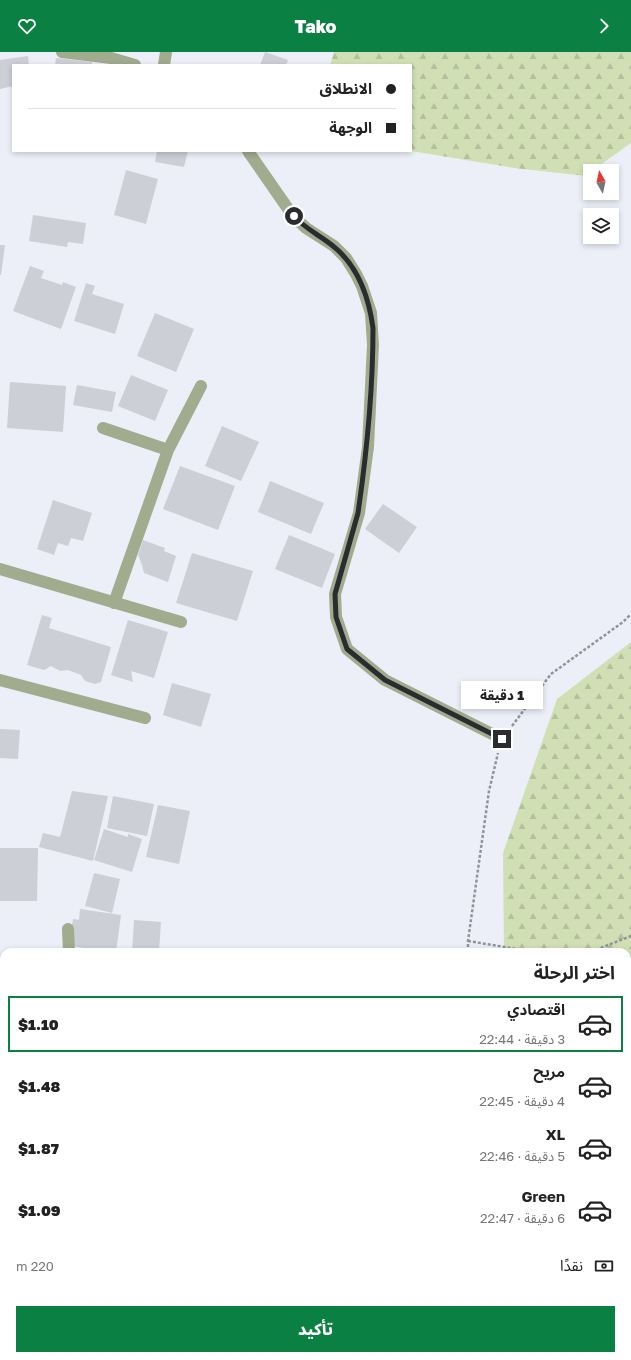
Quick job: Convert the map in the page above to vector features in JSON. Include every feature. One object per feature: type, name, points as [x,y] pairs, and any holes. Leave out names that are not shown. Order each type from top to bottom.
[{"type":"street","points":[[62,52],[111,58],[132,64]]},
{"type":"street","points":[[164,64],[166,52]]},
{"type":"street","points":[[249,152],[294,216],[306,228],[334,246],[346,258],[367,297],[371,313],[373,345],[368,447],[358,513],[335,594],[336,617],[347,649],[385,680],[502,739]]},
{"type":"street","points":[[114,603],[168,450],[201,386]]},
{"type":"street","points":[[103,428],[168,450]]},
{"type":"street","points":[[0,569],[181,622]]},
{"type":"street","points":[[0,680],[145,718]]},
{"type":"street","points":[[68,929],[69,948]]},
{"type":"path","points":[[468,948],[488,791],[502,739],[551,674],[623,622],[631,614]]},
{"type":"path","points":[[601,948],[631,936]]},
{"type":"path","points":[[468,941],[511,948]]},
{"type":"green space","points":[[334,52],[631,52],[631,143],[602,164],[583,164],[583,176],[514,168],[412,151],[412,64],[330,64]]},
{"type":"green space","points":[[631,642],[631,948],[504,948],[503,853],[557,699]]},
{"type":"building","points":[[265,52],[288,60],[286,64],[260,64]]},
{"type":"building","points":[[28,56],[29,64],[12,64],[12,86],[0,89],[0,60]]},
{"type":"building","points":[[56,58],[92,62],[92,64],[55,64]]},
{"type":"building","points":[[157,152],[188,152],[184,167],[155,162]]},
{"type":"building","points":[[126,170],[158,179],[146,224],[114,215]]},
{"type":"building","points":[[33,215],[86,223],[83,244],[68,242],[67,247],[29,241]]},
{"type":"building","points":[[0,245],[5,245],[1,275],[0,275]]},
{"type":"building","points":[[30,266],[44,271],[41,278],[62,285],[63,282],[76,287],[61,329],[13,311]]},
{"type":"building","points":[[86,283],[95,286],[92,294],[124,304],[115,334],[74,321]]},
{"type":"building","points":[[155,313],[194,329],[176,372],[137,356]]},
{"type":"building","points":[[131,375],[168,390],[155,421],[118,406]]},
{"type":"building","points":[[10,382],[66,386],[63,432],[7,428]]},
{"type":"building","points":[[77,385],[116,392],[112,412],[73,405]]},
{"type":"building","points":[[222,426],[259,442],[241,481],[205,466]]},
{"type":"building","points":[[180,466],[235,486],[218,530],[163,509]]},
{"type":"building","points":[[270,481],[324,503],[311,534],[258,512]]},
{"type":"building","points":[[53,500],[92,513],[83,541],[71,538],[68,546],[58,543],[54,555],[37,549]]},
{"type":"building","points":[[383,504],[417,527],[399,553],[365,529]]},
{"type":"building","points":[[289,535],[335,554],[322,588],[275,569]]},
{"type":"building","points":[[143,540],[165,548],[164,551],[176,556],[168,582],[144,573],[138,555]]},
{"type":"building","points":[[192,553],[253,571],[237,621],[176,603]]},
{"type":"building","points":[[42,615],[52,618],[49,628],[111,647],[101,682],[95,684],[85,681],[81,675],[68,670],[60,671],[51,666],[44,670],[27,665]]},
{"type":"building","points":[[128,620],[168,632],[154,678],[131,671],[133,682],[111,675]]},
{"type":"building","points":[[172,683],[211,694],[201,727],[163,715]]},
{"type":"building","points":[[0,729],[20,730],[18,759],[0,758]]},
{"type":"building","points":[[72,791],[108,796],[93,861],[39,847],[43,833],[60,837]]},
{"type":"building","points":[[113,796],[154,804],[147,836],[107,828]]},
{"type":"building","points":[[158,805],[190,811],[179,864],[146,857]]},
{"type":"building","points":[[104,829],[128,837],[128,834],[142,839],[132,872],[94,860]]},
{"type":"building","points":[[0,848],[38,848],[37,901],[0,901]]},
{"type":"building","points":[[94,873],[120,879],[112,913],[85,906]]},
{"type":"building","points":[[80,909],[121,915],[117,948],[85,948],[69,946],[73,919],[79,920]]},
{"type":"building","points":[[134,920],[161,922],[159,948],[132,948]]},
{"type":"route","points":[[294,216],[306,228],[334,246],[346,258],[356,274],[367,297],[373,328],[368,447],[358,513],[335,594],[336,617],[347,649],[385,680],[502,739]]}]
